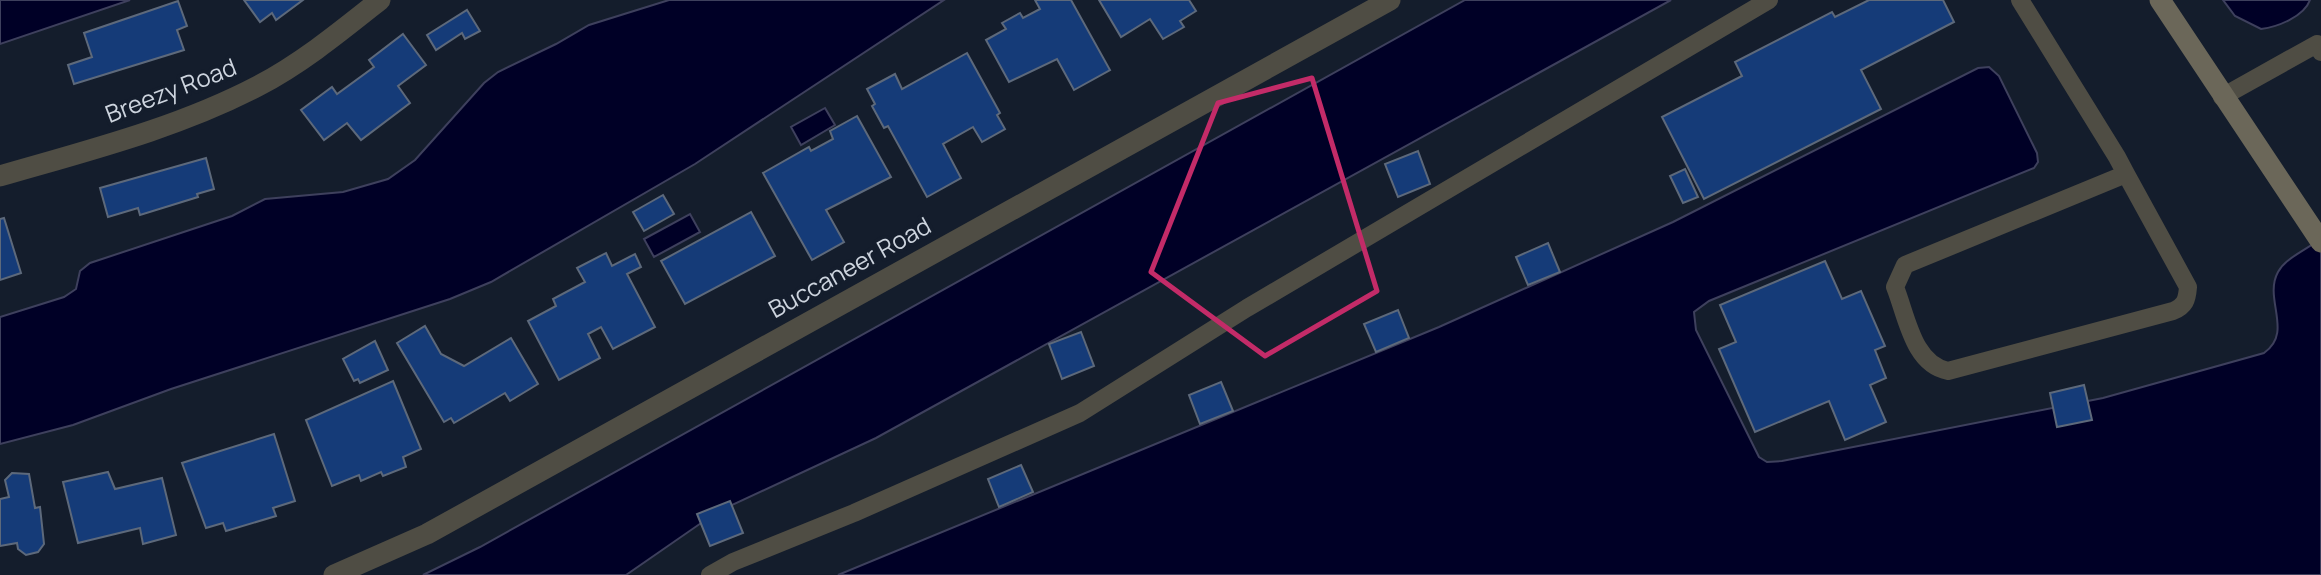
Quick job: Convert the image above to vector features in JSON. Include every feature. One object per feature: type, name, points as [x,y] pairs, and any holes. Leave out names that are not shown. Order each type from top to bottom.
[{"type":"street","name":"Breezy Road","points":[[0,176],[197,114],[258,86],[316,51],[380,0]]},
{"type":"street","name":"Buccaneer Road","points":[[334,575],[439,527],[1390,0]]},
{"type":"street","points":[[2160,0],[2222,97],[2321,242]]},
{"type":"lane","points":[[710,575],[733,562],[854,513],[1080,412],[1247,308],[1769,0]]},
{"type":"lane","points":[[2020,0],[2126,174],[2188,287],[2187,299],[2182,307],[1948,372],[1933,368],[1921,356],[1895,287],[1905,265],[2126,174]]},
{"type":"lane","points":[[2222,97],[2317,44],[2321,52]]},
{"type":"highlighted area","points":[[1312,78],[1377,291],[1265,356],[1151,272],[1218,103]]},
{"type":"water","points":[[0,0],[130,0],[0,44]]},
{"type":"water","points":[[669,0],[944,0],[695,164],[491,282],[450,299],[171,389],[73,425],[0,444],[0,317],[64,297],[76,289],[80,271],[90,263],[232,216],[265,199],[343,192],[388,179],[415,160],[484,83],[498,72],[589,25]]},
{"type":"water","points":[[1465,0],[1671,0],[876,438],[717,512],[626,575],[423,575],[480,547]]},
{"type":"water","points":[[2223,0],[2310,0],[2296,16],[2261,29],[2235,16]]},
{"type":"water","points":[[1989,67],[1999,76],[2037,153],[2038,162],[2034,168],[1709,301],[1694,312],[1696,330],[1759,457],[1767,462],[1782,461],[2103,398],[2264,353],[2273,345],[2277,335],[2274,282],[2278,272],[2286,262],[2321,238],[2321,575],[838,575],[1439,327],[1673,222],[1978,68]]},
{"type":"water","points":[[825,108],[835,125],[801,145],[791,127]]},
{"type":"water","points":[[690,214],[700,232],[654,257],[644,239]]},
{"type":"building","points":[[244,0],[303,0],[276,20],[272,13],[260,22]]},
{"type":"building","points":[[1035,0],[1071,0],[1110,70],[1074,90],[1057,59],[1009,82],[986,40],[1006,29],[1002,23],[1020,13],[1023,18],[1040,9]]},
{"type":"building","points":[[1099,0],[1189,0],[1196,11],[1180,21],[1184,27],[1163,39],[1150,19],[1121,37]]},
{"type":"building","points":[[1869,0],[1943,0],[1954,22],[1861,70],[1881,109],[1704,199],[1662,117],[1742,76],[1735,62],[1832,12],[1835,17]]},
{"type":"building","points":[[178,1],[187,26],[177,30],[184,50],[74,84],[68,65],[92,57],[84,33]]},
{"type":"building","points":[[467,10],[480,31],[465,39],[462,33],[436,50],[427,35]]},
{"type":"building","points":[[403,34],[426,65],[398,86],[410,103],[361,140],[347,123],[324,140],[301,110],[332,87],[337,94],[374,67],[369,60]]},
{"type":"building","points":[[967,53],[1000,113],[997,115],[1005,129],[982,142],[973,127],[943,144],[961,178],[927,197],[888,126],[884,128],[872,106],[875,104],[867,89],[895,74],[902,89]]},
{"type":"building","points":[[857,116],[891,177],[826,210],[844,242],[812,260],[763,173],[809,147],[811,151],[833,139],[830,131]]},
{"type":"building","points":[[1418,151],[1430,184],[1398,197],[1385,164]]},
{"type":"building","points":[[206,158],[214,189],[197,194],[198,197],[140,215],[138,208],[108,217],[100,188]]},
{"type":"building","points":[[1685,169],[1698,197],[1683,203],[1670,176]]},
{"type":"building","points":[[663,195],[674,214],[644,231],[633,212]]},
{"type":"building","points":[[751,212],[775,256],[685,304],[661,261]]},
{"type":"building","points":[[4,218],[21,273],[0,280],[0,219]]},
{"type":"building","points":[[1548,243],[1560,272],[1528,285],[1516,257]]},
{"type":"building","points":[[606,253],[612,266],[635,254],[641,267],[627,274],[655,327],[613,349],[601,327],[588,334],[600,358],[559,380],[528,321],[556,306],[553,299],[585,282],[577,268]]},
{"type":"building","points":[[1825,261],[1842,299],[1861,291],[1885,346],[1875,350],[1886,378],[1870,385],[1886,422],[1845,440],[1829,401],[1755,432],[1719,349],[1736,342],[1720,305]]},
{"type":"building","points":[[1398,310],[1409,338],[1376,352],[1364,324]]},
{"type":"building","points":[[425,326],[441,354],[464,366],[511,338],[538,384],[510,401],[505,393],[454,423],[451,418],[444,422],[397,343]]},
{"type":"building","points":[[1081,332],[1094,366],[1062,379],[1049,344]]},
{"type":"building","points":[[375,341],[388,370],[360,383],[358,379],[354,381],[343,359]]},
{"type":"building","points":[[393,381],[421,449],[403,457],[406,467],[383,476],[381,472],[361,481],[359,475],[332,486],[306,420]]},
{"type":"building","points":[[1221,382],[1233,411],[1200,424],[1189,395]]},
{"type":"building","points":[[2084,385],[2092,420],[2057,427],[2050,393]]},
{"type":"building","points":[[274,434],[295,501],[273,508],[276,516],[226,531],[223,523],[206,528],[182,463]]},
{"type":"building","points":[[1021,465],[1033,492],[999,507],[988,479]]},
{"type":"building","points":[[108,472],[115,489],[162,478],[176,535],[143,544],[140,528],[78,543],[63,482]]},
{"type":"building","points":[[12,473],[29,474],[35,508],[40,507],[44,544],[38,552],[26,555],[18,549],[17,543],[0,546],[0,499],[9,497],[5,480]]},
{"type":"building","points":[[730,501],[743,533],[710,546],[697,514]]}]
